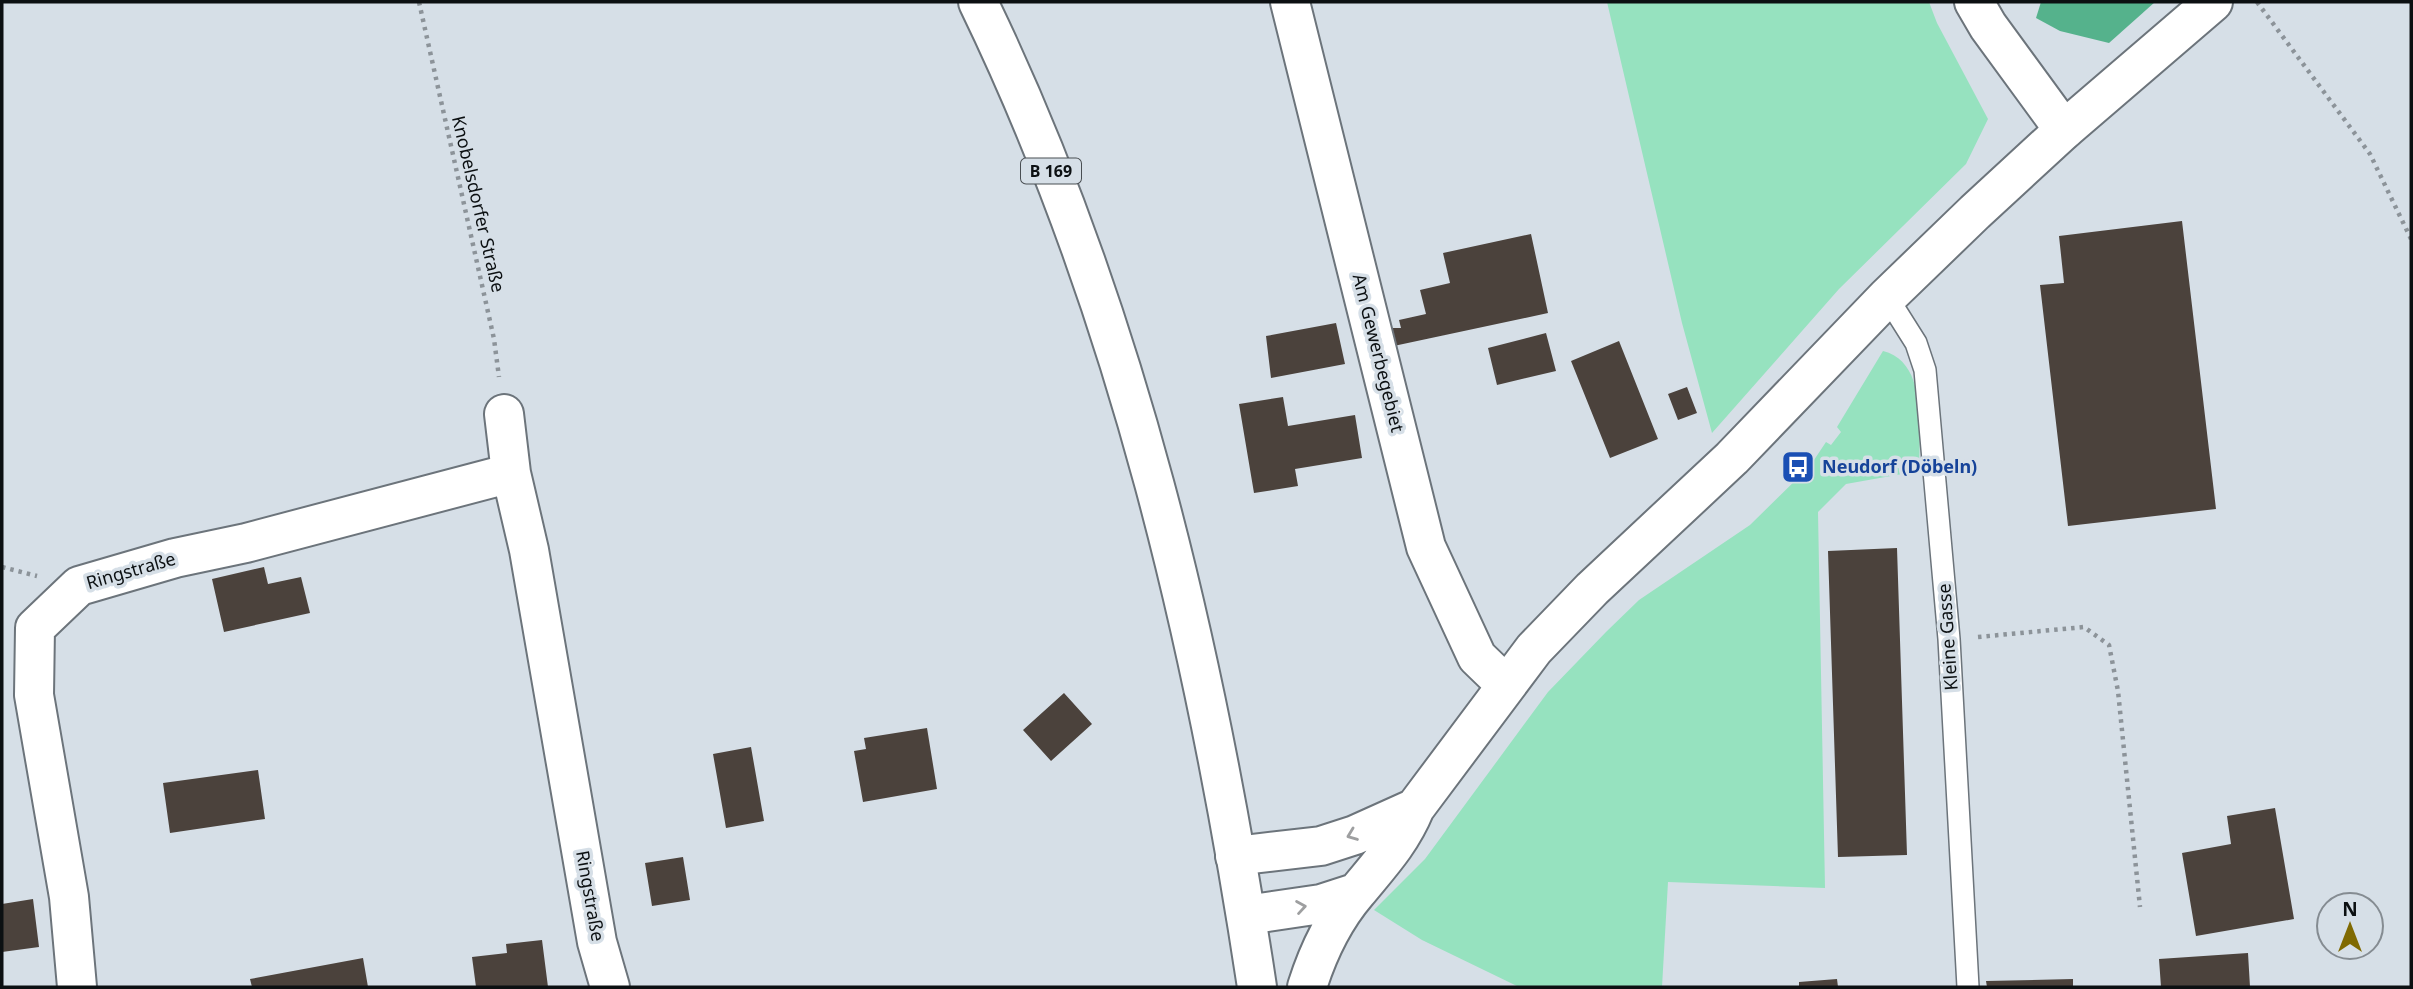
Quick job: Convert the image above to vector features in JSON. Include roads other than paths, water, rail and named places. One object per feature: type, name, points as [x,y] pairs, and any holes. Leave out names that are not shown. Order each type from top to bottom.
[{"type":"main road","name":"B 169","points":[[978,2],[1083,250],[1113,345],[1166,537],[1206,705],[1246,915],[1256,987]]},
{"type":"main road","name":"Am Gewerbegebiet","points":[[1290,2],[1426,547],[1477,657],[1506,685]]},
{"type":"main road","points":[[1975,2],[1994,35],[2064,130]]},
{"type":"main road","points":[[1307,987],[1325,937],[1355,893],[1405,834],[1415,808],[1534,649],[1592,589],[1732,458],[1887,297],[2064,130],[2213,2]]},
{"type":"main road","name":"Ringstraße","points":[[504,414],[511,473],[529,550],[597,942],[610,987]]},
{"type":"main road","name":"Ringstraße","points":[[77,987],[69,897],[34,695],[35,628],[79,586],[175,558],[246,543],[511,473]]},
{"type":"main road","points":[[1235,856],[1321,846],[1355,835],[1415,808]]},
{"type":"main road","points":[[1246,915],[1321,904],[1355,893]]},
{"type":"lane","name":"Kleine Gasse","points":[[1887,297],[1916,344],[1925,370],[1949,639],[1968,987]]},
{"type":"place","name":"Neudorf (Döbeln)","points":[[1798,467]]}]
